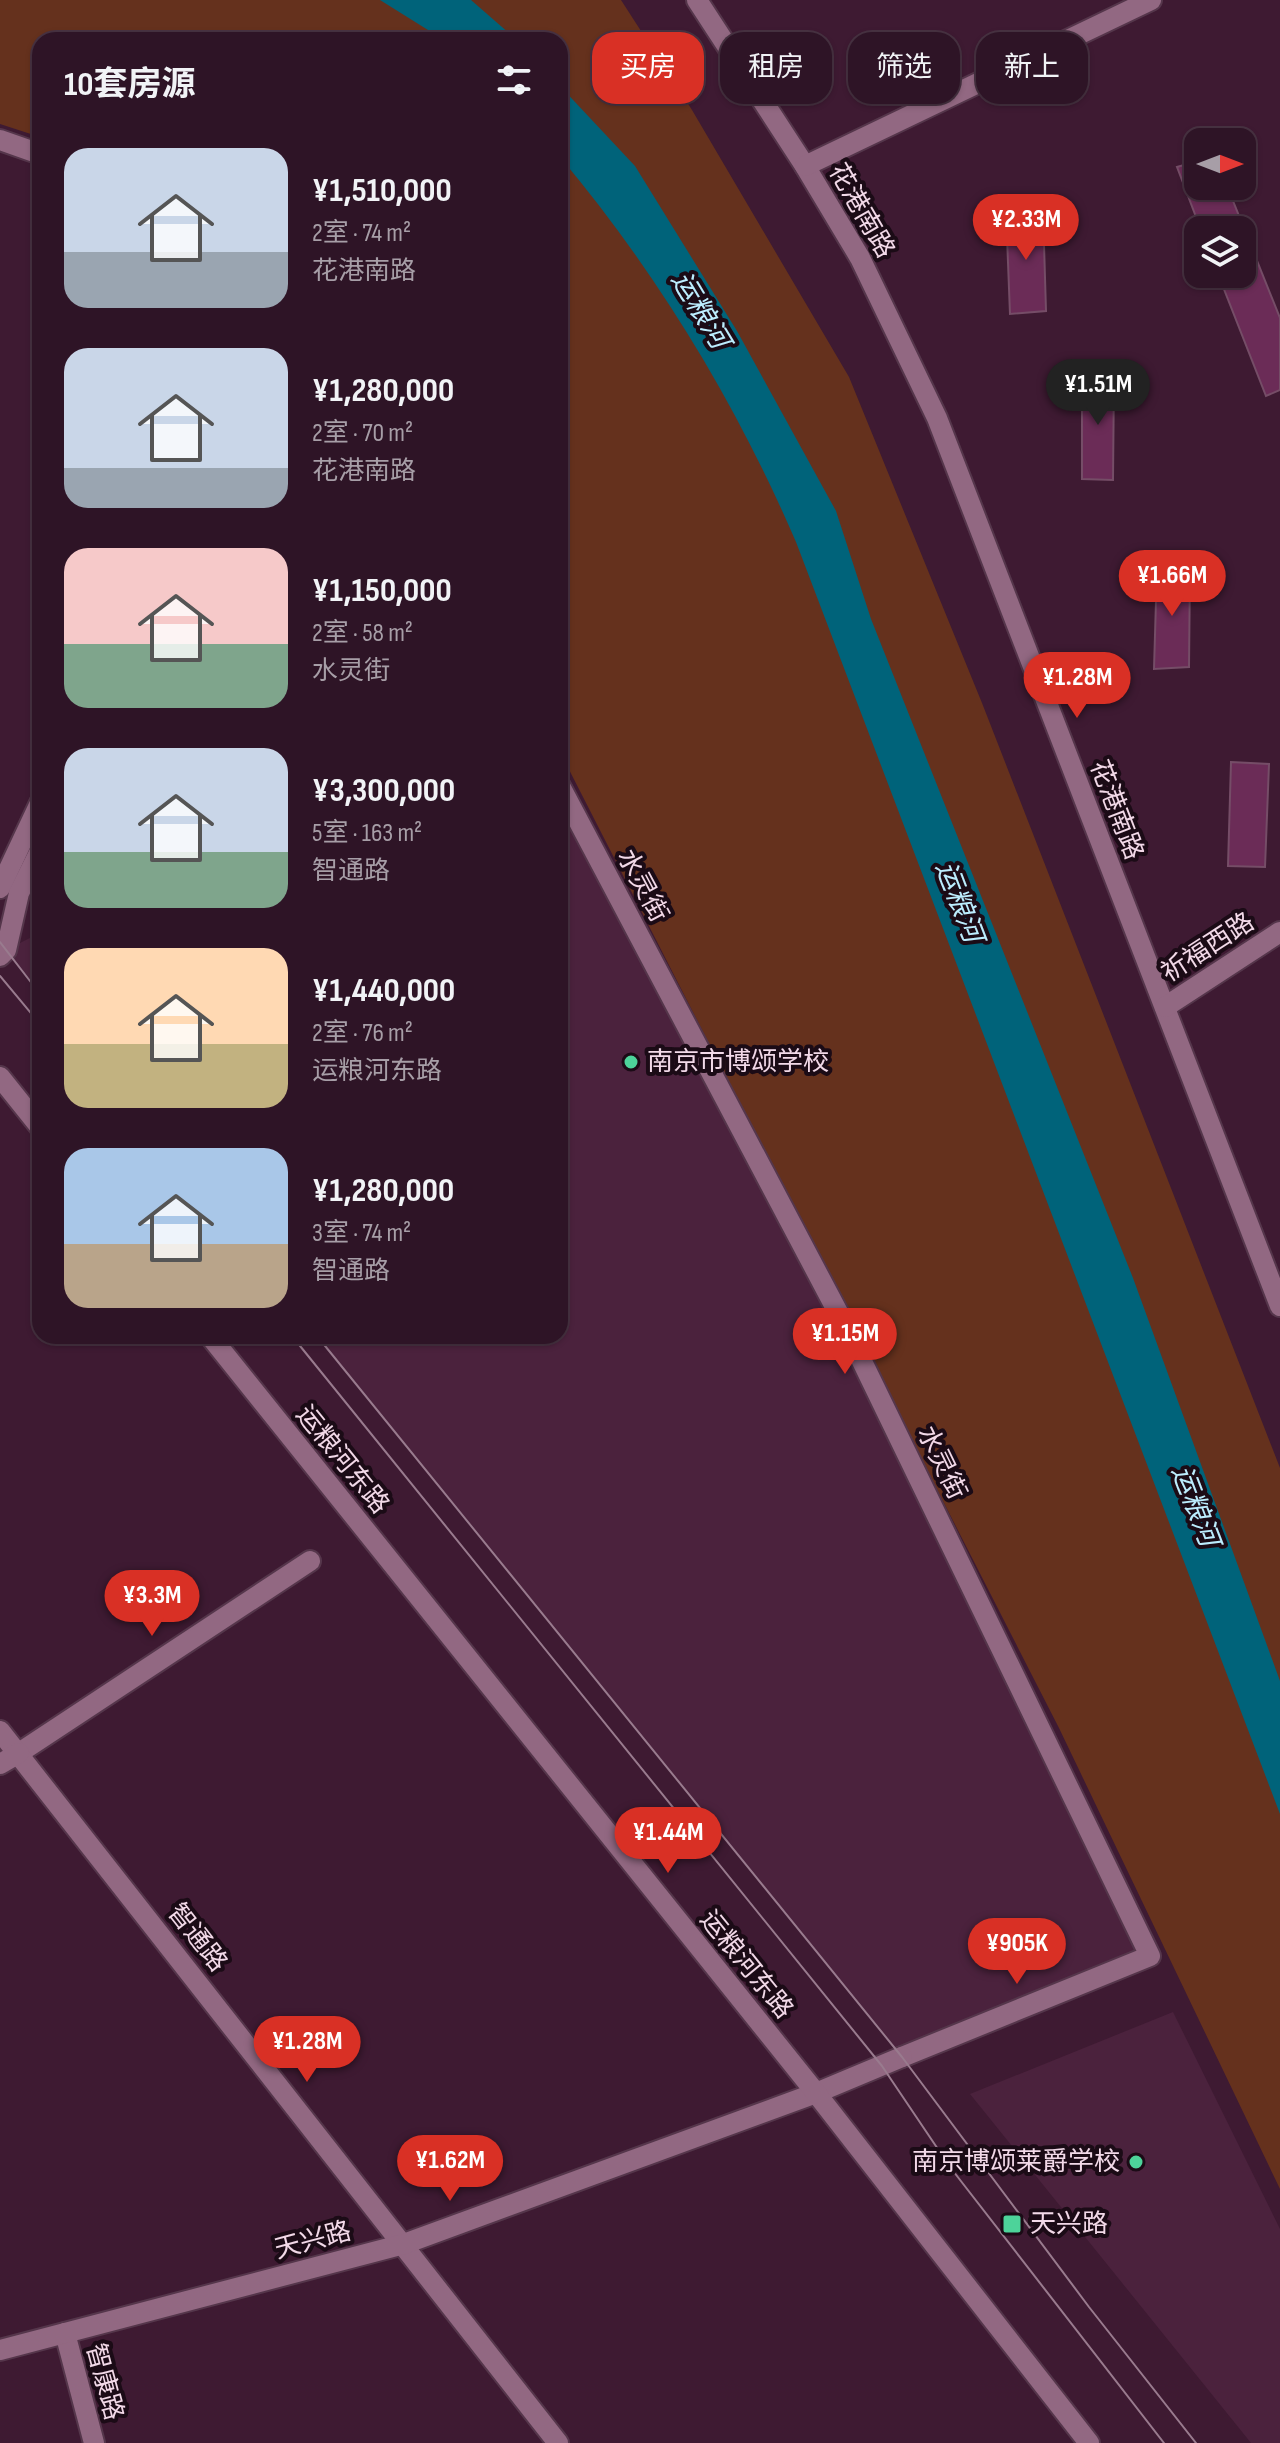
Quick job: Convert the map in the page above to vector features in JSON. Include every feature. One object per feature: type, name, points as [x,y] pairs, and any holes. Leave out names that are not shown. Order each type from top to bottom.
[{"type":"street","name":"花港南路","points":[[697,0],[805,166],[860,258],[937,418],[1280,1306]]},
{"type":"street","points":[[805,166],[1151,0]]},
{"type":"street","points":[[0,140],[32,151]]},
{"type":"street","name":"水灵街","points":[[568,801],[842,1320],[1150,1956]]},
{"type":"street","points":[[0,888],[32,820]]},
{"type":"street","points":[[0,956],[6,950],[19,893],[32,867]]},
{"type":"street","name":"祈福西路","points":[[1165,1007],[1280,932]]},
{"type":"street","points":[[0,1077],[32,1117]]},
{"type":"street","name":"运粮河东路","points":[[216,1344],[816,2093],[1089,2443]]},
{"type":"street","points":[[0,1764],[310,1561]]},
{"type":"street","name":"智通路","points":[[0,1731],[558,2443]]},
{"type":"street","name":"天兴路","points":[[0,2350],[404,2244],[816,2093],[1150,1956]]},
{"type":"street","name":"智康路","points":[[65,2333],[94,2443]]},
{"type":"shaded area","points":[[0,0],[621,0],[642,32],[592,32],[592,104],[688,104],[692,110],[849,377],[982,703],[1280,1468],[1280,2189],[1059,1728],[568,768],[568,32],[32,32],[32,134],[0,124]]},
{"type":"shaded area","name":"南京市博颂学校","points":[[568,804],[989,1622],[1150,1956],[902,2057],[324,1344],[568,1344]]},
{"type":"shaded area","points":[[32,937],[32,982],[6,950]]},
{"type":"shaded area","name":"南京博颂莱爵学校","points":[[1173,2012],[1280,2229],[1280,2443],[1251,2443],[970,2094]]},
{"type":"water","points":[[380,0],[471,0],[508,32],[431,32]]},
{"type":"water","name":"运粮河","points":[[568,95],[635,166],[737,331],[836,511],[871,619],[1133,1278],[1280,1681],[1280,1814],[796,542],[721,390],[662,294],[568,167]]},
{"type":"building","points":[[1184,165],[1184,185],[1177,167]]},
{"type":"building","points":[[1190,200],[1233,200],[1239,216],[1196,216]]},
{"type":"building","points":[[1006,211],[1043,211],[1046,311],[1010,314]]},
{"type":"building","points":[[1256,258],[1280,318],[1280,390],[1266,396],[1224,288],[1256,288]]},
{"type":"building","points":[[1082,375],[1114,375],[1113,480],[1082,479]]},
{"type":"building","points":[[1190,566],[1189,667],[1154,669],[1157,567]]},
{"type":"building","points":[[1231,762],[1269,764],[1265,867],[1228,866]]},
{"type":"tram line","points":[[0,942],[32,984]]},
{"type":"tram line","points":[[0,976],[32,1014]]},
{"type":"tram line","points":[[298,1344],[882,2066],[950,2167],[1164,2443]]},
{"type":"tram line","points":[[323,1344],[902,2057],[1089,2307],[1196,2443]]},
{"type":"place","name":"南京市博颂学校","points":[[631,1062]]},
{"type":"place","name":"南京博颂莱爵学校","points":[[1136,2162]]},
{"type":"place","name":"天兴路","points":[[1012,2224]]}]
